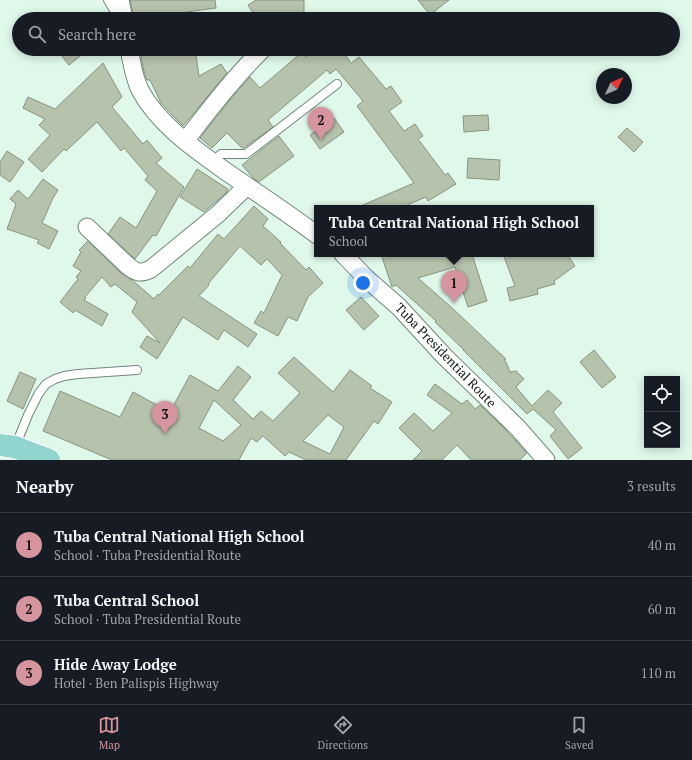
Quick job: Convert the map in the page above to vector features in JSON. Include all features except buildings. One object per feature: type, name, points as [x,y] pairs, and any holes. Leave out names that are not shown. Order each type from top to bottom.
[{"type":"main road","points":[[7,446],[49,460]]},
{"type":"street","points":[[120,0],[123,12]]},
{"type":"street","points":[[130,56],[133,71],[140,89],[148,103],[164,122],[212,162],[314,233]]},
{"type":"street","points":[[185,141],[235,78],[256,56]]},
{"type":"street","points":[[87,227],[128,266],[138,273],[143,273],[151,270],[218,214],[247,186]]},
{"type":"street","name":"Tuba Presidential Route","points":[[345,257],[367,280],[399,307],[445,357],[518,428],[546,460]]},
{"type":"lane","points":[[108,0],[115,12]]},
{"type":"lane","points":[[212,162],[221,154],[246,154],[337,84]]},
{"type":"lane","points":[[7,446],[28,415],[39,393],[46,384],[64,376],[137,370]]},
{"type":"place","name":"Tuba Central School","points":[[321,140]]},
{"type":"place","name":"Tuba Central National High School","points":[[454,303]]},
{"type":"place","name":"Hide Away Lodge","points":[[165,434]]}]
